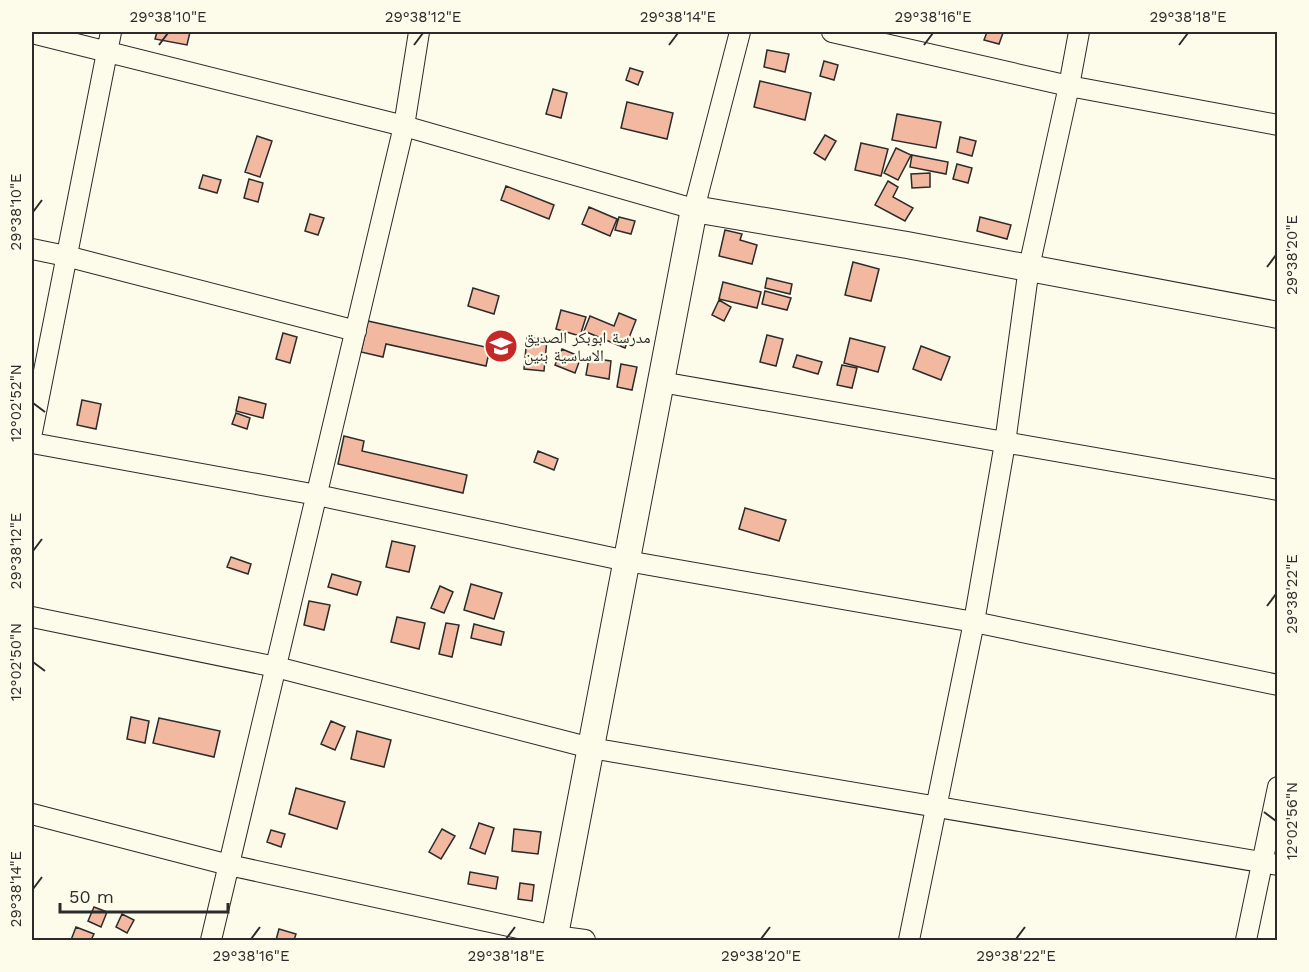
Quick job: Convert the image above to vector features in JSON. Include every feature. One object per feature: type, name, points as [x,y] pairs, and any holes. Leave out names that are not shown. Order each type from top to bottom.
[{"type":"street","points":[[32,432],[111,32]]},
{"type":"street","points":[[211,940],[404,126],[419,32]]},
{"type":"street","points":[[555,938],[694,209],[740,32]]},
{"type":"street","points":[[832,32],[1069,86],[1278,125]]},
{"type":"street","points":[[909,940],[974,622],[1005,442],[1029,267],[1079,32]]},
{"type":"street","points":[[32,33],[404,126],[694,209],[1029,267],[1278,315]]},
{"type":"street","points":[[32,249],[356,331]]},
{"type":"street","points":[[661,382],[1278,490]]},
{"type":"street","points":[[32,443],[317,495],[627,561],[974,622],[1278,685]]},
{"type":"street","points":[[32,617],[276,667],[591,748],[1270,864]]},
{"type":"street","points":[[1246,940],[1270,864],[1278,787]]},
{"type":"street","points":[[32,814],[229,865],[555,938],[585,940]]},
{"type":"building","points":[[157,32],[190,32],[187,45],[155,39]]},
{"type":"building","points":[[987,32],[1003,33],[999,44],[984,40]]},
{"type":"building","points":[[767,50],[789,54],[785,72],[764,67]]},
{"type":"building","points":[[824,61],[838,65],[834,80],[820,76]]},
{"type":"building","points":[[630,68],[643,72],[638,85],[626,80]]},
{"type":"building","points":[[760,81],[811,93],[805,120],[754,107]]},
{"type":"building","points":[[553,89],[567,93],[561,118],[546,114]]},
{"type":"building","points":[[627,102],[673,113],[667,139],[621,128]]},
{"type":"building","points":[[897,114],[941,122],[936,148],[892,140]]},
{"type":"building","points":[[825,135],[836,141],[825,160],[814,153]]},
{"type":"building","points":[[257,136],[272,141],[260,177],[245,172]]},
{"type":"building","points":[[960,137],[976,141],[972,156],[957,152]]},
{"type":"building","points":[[861,143],[888,149],[881,176],[855,170]]},
{"type":"building","points":[[896,148],[911,155],[898,180],[884,173]]},
{"type":"building","points":[[912,155],[948,162],[946,174],[910,167]]},
{"type":"building","points":[[957,164],[972,168],[968,183],[953,179]]},
{"type":"building","points":[[930,173],[930,187],[912,188],[911,174]]},
{"type":"building","points":[[203,175],[221,180],[217,193],[199,188]]},
{"type":"building","points":[[249,179],[263,183],[258,202],[244,198]]},
{"type":"building","points":[[888,181],[898,187],[893,197],[913,208],[905,221],[875,205]]},
{"type":"building","points":[[506,186],[554,205],[549,219],[501,200]]},
{"type":"building","points":[[589,207],[617,219],[610,236],[582,224]]},
{"type":"building","points":[[310,214],[324,218],[318,235],[305,231]]},
{"type":"building","points":[[619,217],[635,221],[631,234],[615,230]]},
{"type":"building","points":[[980,217],[1011,225],[1007,239],[977,231]]},
{"type":"building","points":[[725,230],[742,234],[740,240],[757,245],[752,264],[719,256]]},
{"type":"building","points":[[853,262],[879,269],[871,301],[845,295]]},
{"type":"building","points":[[767,278],[792,284],[790,294],[765,288]]},
{"type":"building","points":[[723,282],[761,292],[757,308],[719,299]]},
{"type":"building","points":[[473,288],[499,296],[494,314],[468,306]]},
{"type":"building","points":[[765,291],[791,298],[787,310],[762,304]]},
{"type":"building","points":[[719,300],[731,307],[724,321],[712,315]]},
{"type":"building","points":[[561,310],[586,317],[580,336],[556,329]]},
{"type":"building","points":[[619,313],[636,320],[625,348],[584,331],[590,316],[614,326]]},
{"type":"building","points":[[368,321],[490,348],[486,366],[386,344],[383,357],[361,352]]},
{"type":"building","points":[[283,333],[297,337],[290,363],[276,359]]},
{"type":"building","points":[[767,335],[783,339],[776,366],[760,362]]},
{"type":"building","points":[[527,337],[547,340],[544,371],[524,369]]},
{"type":"building","points":[[850,338],[885,347],[878,372],[844,363]]},
{"type":"building","points":[[921,346],[950,357],[941,380],[913,369]]},
{"type":"building","points":[[562,349],[581,357],[575,373],[555,365]]},
{"type":"building","points":[[797,355],[822,362],[818,374],[793,367]]},
{"type":"building","points":[[589,358],[611,361],[609,379],[586,375]]},
{"type":"building","points":[[621,364],[637,367],[632,390],[617,387]]},
{"type":"building","points":[[842,365],[857,368],[852,388],[837,385]]},
{"type":"building","points":[[239,397],[266,404],[263,418],[236,411]]},
{"type":"building","points":[[82,400],[101,404],[96,429],[77,425]]},
{"type":"building","points":[[236,413],[250,418],[247,429],[232,424]]},
{"type":"building","points":[[344,436],[364,441],[362,451],[467,475],[463,493],[338,464]]},
{"type":"building","points":[[538,451],[558,459],[554,470],[534,462]]},
{"type":"building","points":[[745,508],[786,520],[779,541],[739,529]]},
{"type":"building","points":[[392,541],[415,546],[409,572],[386,567]]},
{"type":"building","points":[[231,557],[251,564],[248,574],[227,567]]},
{"type":"building","points":[[332,574],[361,582],[357,595],[328,587]]},
{"type":"building","points":[[471,584],[502,593],[494,619],[464,610]]},
{"type":"building","points":[[440,586],[453,592],[444,613],[431,608]]},
{"type":"building","points":[[309,601],[330,605],[324,630],[304,625]]},
{"type":"building","points":[[397,617],[425,623],[419,649],[391,642]]},
{"type":"building","points":[[446,623],[459,625],[452,657],[439,654]]},
{"type":"building","points":[[474,624],[504,632],[501,645],[471,638]]},
{"type":"building","points":[[131,717],[149,721],[145,743],[127,739]]},
{"type":"building","points":[[159,718],[220,731],[214,757],[153,743]]},
{"type":"building","points":[[331,721],[345,727],[335,750],[321,744]]},
{"type":"building","points":[[357,731],[391,740],[384,767],[351,759]]},
{"type":"building","points":[[296,788],[345,802],[337,829],[289,814]]},
{"type":"building","points":[[479,823],[494,828],[485,854],[470,848]]},
{"type":"building","points":[[442,829],[455,836],[441,859],[429,852]]},
{"type":"building","points":[[514,829],[541,832],[538,854],[512,851]]},
{"type":"building","points":[[271,830],[285,834],[281,847],[267,842]]},
{"type":"building","points":[[470,872],[498,877],[496,889],[468,884]]},
{"type":"building","points":[[520,883],[534,885],[532,901],[518,899]]},
{"type":"building","points":[[94,907],[107,912],[101,927],[88,921]]},
{"type":"building","points":[[122,914],[134,920],[127,933],[116,927]]},
{"type":"building","points":[[76,927],[94,934],[91,940],[71,940]]},
{"type":"building","points":[[279,929],[296,934],[294,940],[276,940]]},
{"type":"place","name":"مدرسة ابوبكر الصديق الاساسية بنين","points":[[501,346]]}]
